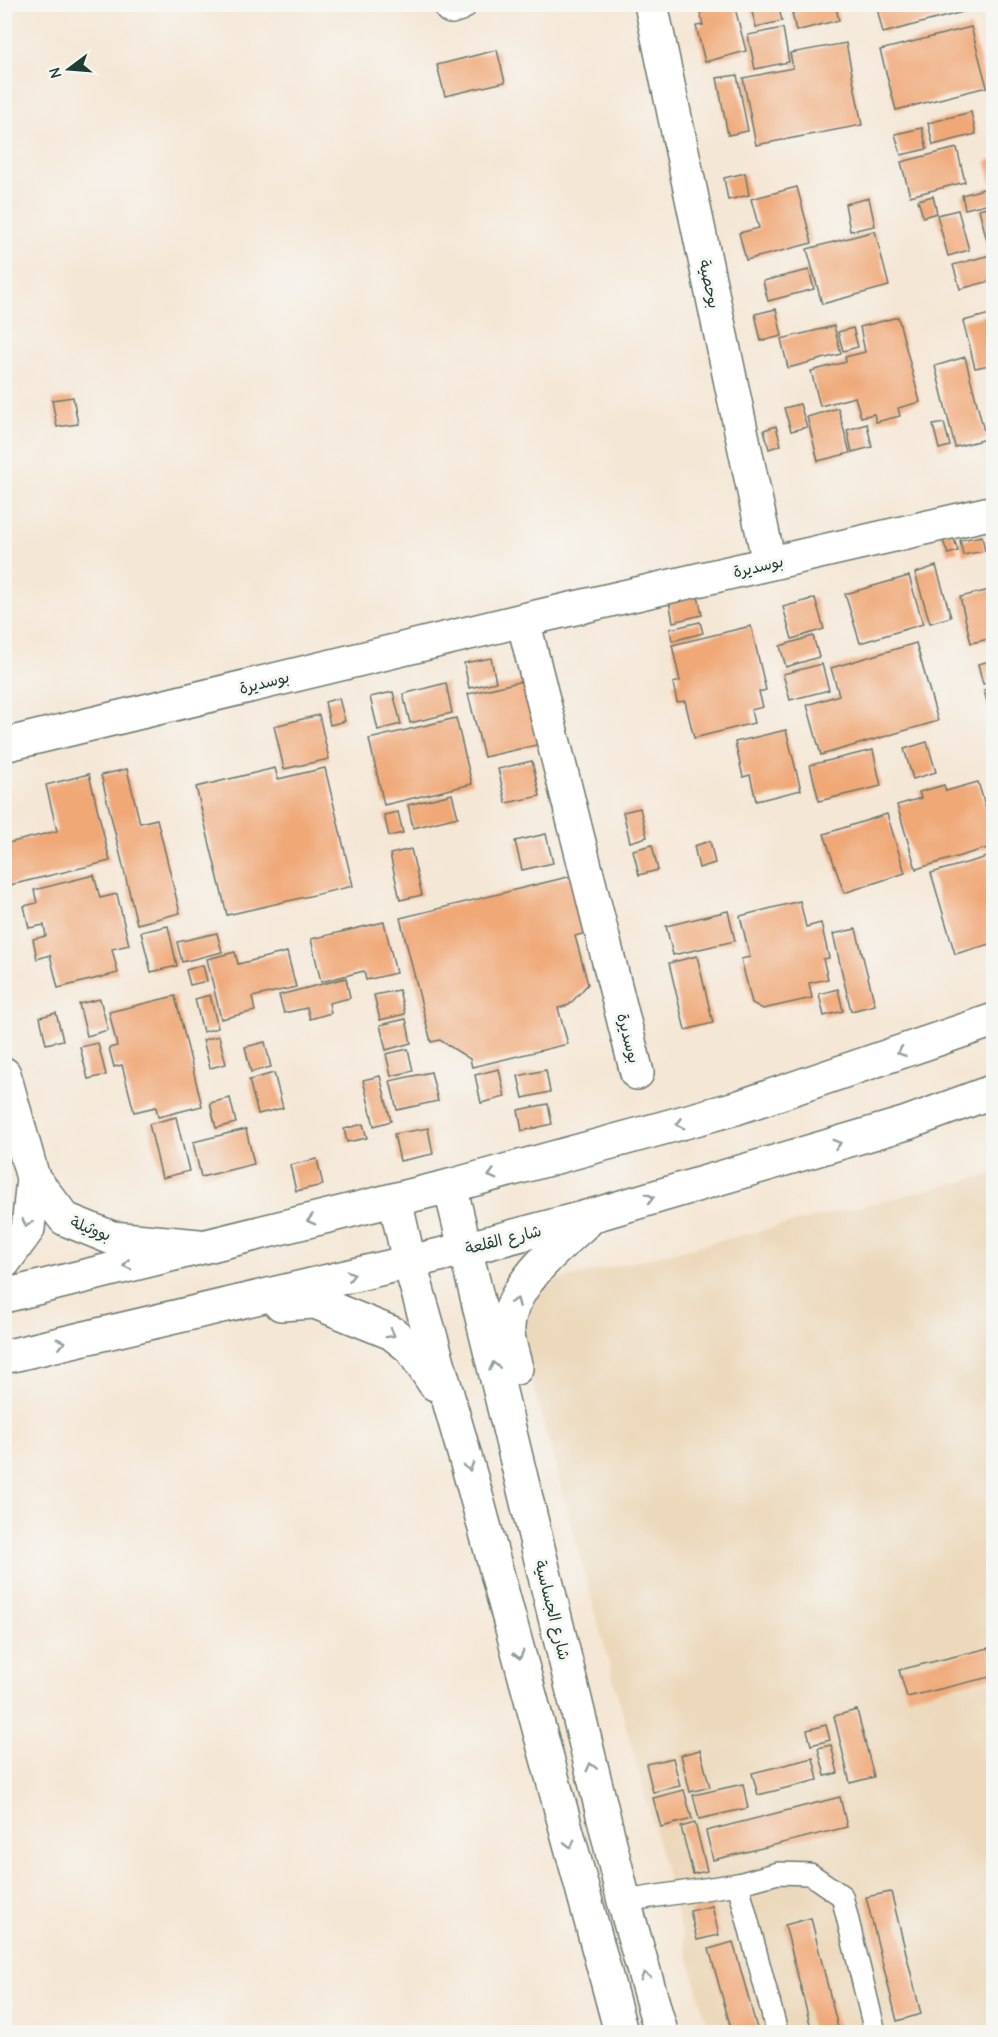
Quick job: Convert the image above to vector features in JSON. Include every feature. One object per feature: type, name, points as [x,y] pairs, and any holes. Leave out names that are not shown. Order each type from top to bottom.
[{"type":"street","name":"بوحصية","points":[[651,4],[769,563]]},
{"type":"street","name":"بوسديرة","points":[[4,745],[523,620],[993,512]]},
{"type":"street","name":"بوسديرة","points":[[523,620],[637,1073]]},
{"type":"street","points":[[956,1033],[993,1006]]},
{"type":"street","points":[[4,1296],[450,1186],[736,1108],[993,1020]]},
{"type":"street","name":"بووثيلة","points":[[4,1074],[33,1178],[28,1229],[4,1262]]},
{"type":"street","name":"شارع القلعة","points":[[4,1357],[213,1309],[594,1215],[907,1123],[993,1090]]},
{"type":"street","name":"بووثيلة","points":[[33,1178],[65,1219],[93,1231],[112,1238],[204,1246]]},
{"type":"street","name":"شارع الجساسية","points":[[450,1186],[624,1901],[661,2032]]},
{"type":"street","points":[[395,1200],[409,1261],[453,1411],[621,2032]]},
{"type":"street","points":[[572,1689],[561,1582],[507,1327],[515,1298],[543,1260],[594,1215]]},
{"type":"street","points":[[213,1309],[315,1302],[392,1333],[411,1348],[453,1411]]},
{"type":"lane","points":[[624,1901],[738,1884],[778,1872],[810,1874],[842,1896],[875,2032]]},
{"type":"lane","points":[[738,1884],[777,2032]]},
{"type":"shaded area","points":[[993,1174],[993,2032],[709,2032],[518,1328],[542,1284]]},
{"type":"building","points":[[698,4],[734,4],[746,51],[705,62],[696,26],[703,25]]},
{"type":"building","points":[[750,4],[778,4],[782,21],[756,27]]},
{"type":"building","points":[[826,4],[835,4],[839,20],[796,31],[792,13]]},
{"type":"building","points":[[876,4],[977,4],[978,8],[883,33]]},
{"type":"building","points":[[971,27],[987,87],[896,110],[880,50]]},
{"type":"building","points":[[783,28],[789,62],[755,69],[748,35]]},
{"type":"building","points":[[846,43],[862,125],[756,145],[743,78],[793,68],[790,53]]},
{"type":"building","points":[[497,50],[505,82],[445,96],[437,65]]},
{"type":"building","points":[[737,75],[748,131],[728,135],[717,78]]},
{"type":"building","points":[[971,112],[976,134],[933,145],[928,123]]},
{"type":"building","points":[[922,128],[927,149],[901,155],[895,134]]},
{"type":"building","points":[[957,148],[965,182],[910,196],[901,162]]},
{"type":"building","points":[[994,159],[994,182],[991,183],[986,161]]},
{"type":"building","points":[[745,173],[749,195],[728,200],[724,178]]},
{"type":"building","points":[[994,186],[994,202],[965,209],[962,195]]},
{"type":"building","points":[[797,187],[812,243],[746,260],[739,233],[759,228],[751,199]]},
{"type":"building","points":[[933,196],[937,213],[923,217],[918,200]]},
{"type":"building","points":[[869,198],[875,226],[850,231],[845,204]]},
{"type":"building","points":[[994,205],[994,248],[989,249],[979,209]]},
{"type":"building","points":[[958,210],[969,250],[948,256],[937,215]]},
{"type":"building","points":[[875,231],[889,286],[822,304],[807,249]]},
{"type":"building","points":[[994,254],[994,280],[960,289],[953,265]]},
{"type":"building","points":[[809,270],[814,289],[768,301],[763,281]]},
{"type":"building","points":[[776,309],[782,336],[761,341],[755,314]]},
{"type":"building","points":[[994,313],[994,364],[975,368],[963,321]]},
{"type":"building","points":[[898,317],[920,402],[898,408],[900,416],[876,422],[874,414],[861,417],[855,397],[820,406],[811,371],[846,362],[845,357],[865,352],[860,327]]},
{"type":"building","points":[[834,326],[841,354],[788,368],[781,339]]},
{"type":"building","points":[[853,328],[858,347],[843,351],[838,332]]},
{"type":"building","points":[[965,357],[986,439],[955,447],[935,366]]},
{"type":"building","points":[[73,397],[78,424],[57,427],[52,400]]},
{"type":"building","points":[[800,404],[807,427],[791,431],[784,408]]},
{"type":"building","points":[[838,408],[850,453],[818,461],[807,417]]},
{"type":"building","points":[[944,423],[950,446],[939,449],[933,425]]},
{"type":"building","points":[[867,424],[872,447],[852,452],[847,430]]},
{"type":"building","points":[[776,426],[781,445],[769,449],[764,430]]},
{"type":"building","points":[[951,530],[958,551],[948,554],[940,533]]},
{"type":"building","points":[[982,536],[985,551],[963,555],[960,540]]},
{"type":"building","points":[[936,566],[951,617],[930,623],[915,573]]},
{"type":"building","points":[[909,576],[923,624],[860,643],[845,594]]},
{"type":"building","points":[[994,589],[994,638],[971,643],[960,597]]},
{"type":"building","points":[[698,596],[702,615],[673,622],[669,601]]},
{"type":"building","points":[[815,598],[824,629],[792,639],[783,607]]},
{"type":"building","points":[[700,622],[703,633],[672,641],[670,629]]},
{"type":"building","points":[[751,626],[766,690],[759,692],[763,707],[751,710],[754,723],[694,738],[685,701],[677,702],[673,683],[680,681],[672,645]]},
{"type":"building","points":[[813,636],[819,657],[786,667],[780,646]]},
{"type":"building","points":[[916,643],[938,721],[821,755],[807,705],[839,695],[831,668]]},
{"type":"building","points":[[491,658],[496,682],[469,688],[464,663]]},
{"type":"building","points":[[994,660],[994,682],[983,684],[978,664]]},
{"type":"building","points":[[822,664],[829,690],[790,700],[783,674]]},
{"type":"building","points":[[527,680],[541,744],[484,757],[468,694]]},
{"type":"building","points":[[446,683],[452,713],[410,723],[403,694]]},
{"type":"building","points":[[994,688],[994,725],[993,725],[984,690]]},
{"type":"building","points":[[393,692],[401,724],[378,730],[370,697]]},
{"type":"building","points":[[339,698],[345,721],[330,725],[325,702]]},
{"type":"building","points":[[319,715],[329,759],[284,769],[274,726]]},
{"type":"building","points":[[456,718],[472,784],[384,805],[369,739]]},
{"type":"building","points":[[786,730],[801,790],[756,801],[750,775],[743,777],[735,742]]},
{"type":"building","points":[[927,742],[936,772],[913,779],[904,749]]},
{"type":"building","points":[[873,750],[881,786],[819,801],[810,765]]},
{"type":"building","points":[[532,761],[540,796],[506,803],[498,769]]},
{"type":"building","points":[[275,768],[278,779],[325,768],[353,886],[227,915],[196,787]]},
{"type":"building","points":[[127,769],[140,823],[157,819],[180,913],[137,924],[101,775]]},
{"type":"building","points":[[89,774],[110,861],[6,886],[4,844],[57,831],[46,785]]},
{"type":"building","points":[[978,782],[994,835],[994,846],[916,869],[897,805],[921,798],[919,792],[944,785],[946,791]]},
{"type":"building","points":[[452,794],[458,817],[413,828],[408,805]]},
{"type":"building","points":[[640,808],[647,837],[630,842],[623,812]]},
{"type":"building","points":[[398,812],[403,833],[389,836],[384,815]]},
{"type":"building","points":[[887,814],[905,873],[844,893],[824,834]]},
{"type":"building","points":[[546,834],[553,863],[522,870],[515,841]]},
{"type":"building","points":[[710,841],[715,863],[699,868],[694,846]]},
{"type":"building","points":[[652,845],[658,870],[639,875],[633,850]]},
{"type":"building","points":[[411,849],[422,895],[400,900],[390,854]]},
{"type":"building","points":[[994,855],[994,943],[955,954],[931,873]]},
{"type":"building","points":[[580,874],[593,931],[575,936],[588,984],[569,1005],[558,1008],[568,1044],[472,1067],[470,1059],[440,1040],[431,1042],[400,918]]},
{"type":"building","points":[[94,875],[100,898],[117,894],[129,945],[112,949],[118,973],[58,988],[50,955],[37,959],[33,939],[46,936],[44,925],[29,928],[24,906],[37,903],[34,890]]},
{"type":"building","points":[[800,901],[806,927],[821,923],[829,958],[823,959],[828,979],[809,983],[812,998],[763,1009],[752,1003],[741,959],[750,957],[740,916]]},
{"type":"building","points":[[728,911],[735,941],[673,955],[666,926]]},
{"type":"building","points":[[384,922],[396,973],[366,980],[364,971],[321,982],[311,939]]},
{"type":"building","points":[[168,926],[177,966],[151,972],[141,932]]},
{"type":"building","points":[[856,929],[875,1005],[851,1011],[833,934]]},
{"type":"building","points":[[217,933],[222,952],[182,962],[177,942]]},
{"type":"building","points":[[235,952],[238,964],[287,952],[296,987],[252,997],[255,1011],[221,1019],[207,959]]},
{"type":"building","points":[[697,956],[713,1023],[685,1030],[669,963]]},
{"type":"building","points":[[203,965],[207,981],[190,985],[186,970]]},
{"type":"building","points":[[346,978],[350,998],[329,1003],[331,1013],[310,1019],[307,1008],[284,1013],[279,995]]},
{"type":"building","points":[[838,989],[843,1011],[824,1016],[819,994]]},
{"type":"building","points":[[399,990],[405,1014],[380,1020],[374,995]]},
{"type":"building","points":[[210,995],[218,1028],[203,1032],[195,999]]},
{"type":"building","points":[[175,996],[202,1106],[158,1117],[156,1107],[134,1112],[122,1065],[114,1067],[109,1048],[117,1046],[109,1012]]},
{"type":"building","points":[[100,999],[108,1030],[87,1036],[79,1004]]},
{"type":"building","points":[[56,1013],[63,1040],[46,1044],[40,1017]]},
{"type":"building","points":[[406,1019],[411,1043],[386,1050],[380,1025]]},
{"type":"building","points":[[219,1036],[226,1064],[210,1068],[203,1040]]},
{"type":"building","points":[[265,1042],[271,1067],[251,1072],[245,1047]]},
{"type":"building","points":[[98,1043],[106,1075],[88,1079],[80,1047]]},
{"type":"building","points":[[408,1049],[413,1071],[391,1076],[386,1054]]},
{"type":"building","points":[[499,1069],[505,1097],[481,1103],[475,1075]]},
{"type":"building","points":[[546,1070],[550,1092],[523,1098],[518,1076]]},
{"type":"building","points":[[431,1072],[438,1101],[397,1110],[390,1081]]},
{"type":"building","points":[[274,1073],[283,1108],[258,1114],[249,1080]]},
{"type":"building","points":[[380,1076],[391,1121],[374,1126],[363,1080]]},
{"type":"building","points":[[230,1098],[236,1123],[216,1128],[210,1103]]},
{"type":"building","points":[[548,1104],[552,1124],[522,1131],[518,1110]]},
{"type":"building","points":[[176,1117],[189,1171],[162,1178],[149,1124]]},
{"type":"building","points":[[363,1124],[367,1138],[347,1142],[344,1129]]},
{"type":"building","points":[[428,1128],[433,1154],[400,1161],[394,1134]]},
{"type":"building","points":[[246,1129],[254,1164],[201,1177],[193,1142]]},
{"type":"building","points":[[317,1159],[323,1185],[296,1191],[290,1165]]},
{"type":"building","points":[[989,1648],[994,1665],[994,1676],[907,1697],[899,1670]]},
{"type":"building","points":[[857,1710],[874,1777],[850,1783],[834,1716]]},
{"type":"building","points":[[826,1725],[830,1740],[811,1745],[807,1730]]},
{"type":"building","points":[[831,1745],[838,1773],[825,1776],[818,1748]]},
{"type":"building","points":[[700,1750],[710,1787],[690,1792],[681,1755]]},
{"type":"building","points":[[673,1758],[680,1786],[653,1792],[646,1764]]},
{"type":"building","points":[[813,1758],[818,1780],[758,1795],[752,1773]]},
{"type":"building","points":[[743,1784],[748,1808],[699,1819],[693,1795]]},
{"type":"building","points":[[684,1790],[692,1819],[661,1827],[653,1798]]},
{"type":"building","points":[[840,1797],[847,1827],[713,1860],[706,1831]]},
{"type":"building","points":[[695,1823],[707,1871],[693,1874],[681,1827]]},
{"type":"building","points":[[891,1892],[921,2014],[897,2021],[866,1897]]},
{"type":"building","points":[[712,1906],[719,1935],[697,1940],[690,1911]]},
{"type":"building","points":[[811,1918],[839,2032],[812,2032],[785,1925]]},
{"type":"building","points":[[733,1942],[758,2032],[732,2032],[709,1949]]}]
